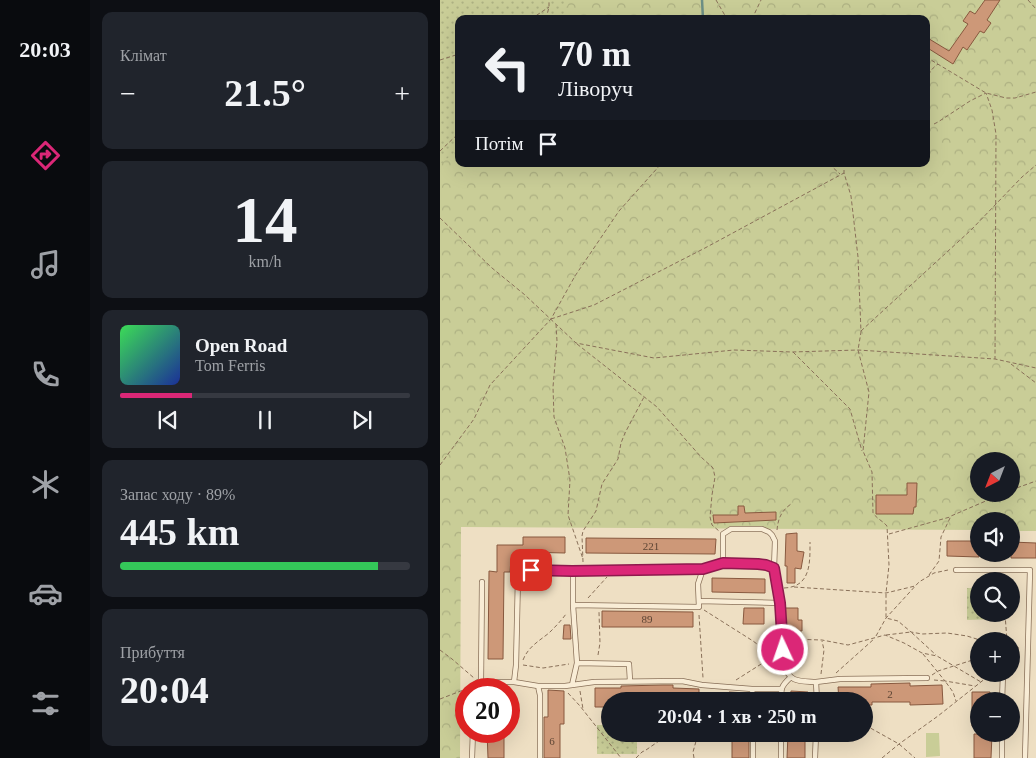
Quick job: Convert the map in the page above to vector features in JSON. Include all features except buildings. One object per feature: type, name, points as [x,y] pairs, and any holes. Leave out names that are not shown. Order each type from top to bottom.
[{"type":"lane","points":[[723,563],[723,534],[731,529],[762,529],[772,535],[775,541],[774,568],[780,603],[784,665],[791,677],[798,681],[927,678]]},
{"type":"lane","points":[[514,678],[518,577],[524,571],[703,569],[723,563],[758,564],[774,568]]},
{"type":"lane","points":[[699,604],[698,584],[703,569]]},
{"type":"lane","points":[[956,570],[1030,570],[1024,758]]},
{"type":"lane","points":[[572,571],[577,664],[572,685]]},
{"type":"lane","points":[[479,678],[482,582]]},
{"type":"lane","points":[[573,606],[780,603]]},
{"type":"lane","points":[[577,664],[629,664],[630,681]]},
{"type":"lane","points":[[520,683],[538,686],[565,686],[630,681],[682,681],[702,685],[781,689],[783,684],[791,677]]},
{"type":"lane","points":[[817,682],[817,692]]},
{"type":"lane","points":[[538,686],[540,695],[540,758]]},
{"type":"lane","points":[[753,742],[753,758]]},
{"type":"lane","points":[[781,742],[781,758]]},
{"type":"lane","points":[[815,758],[816,742]]},
{"type":"lane","points":[[1002,742],[1002,758]]},
{"type":"lane","points":[[472,758],[473,743]]},
{"type":"path","points":[[547,15],[549,0]]},
{"type":"path","points":[[716,0],[725,15]]},
{"type":"path","points":[[754,15],[761,0]]},
{"type":"path","points":[[1028,0],[1036,8]]},
{"type":"path","points":[[538,15],[549,8]]},
{"type":"path","points":[[440,60],[455,55]]},
{"type":"path","points":[[930,60],[986,93],[1006,98],[1015,98],[1036,92]]},
{"type":"path","points":[[930,71],[939,64]]},
{"type":"path","points":[[934,124],[986,93]]},
{"type":"path","points":[[986,93],[992,110],[996,134],[995,359]]},
{"type":"path","points":[[440,151],[455,137]]},
{"type":"path","points":[[861,332],[971,230],[1036,165]]},
{"type":"path","points":[[440,466],[474,419],[490,386],[551,319],[575,276],[619,211],[658,167]]},
{"type":"path","points":[[832,167],[840,175]]},
{"type":"path","points":[[551,319],[594,305],[705,248],[840,175],[844,171],[851,196],[858,257],[861,332],[858,350],[869,392],[863,451]]},
{"type":"path","points":[[440,218],[492,268],[525,295],[576,343],[657,407],[713,468],[715,477],[710,517],[712,525],[723,534]]},
{"type":"path","points":[[556,324],[554,417],[565,448],[570,480],[568,516],[583,559]]},
{"type":"path","points":[[576,343],[654,358],[734,350],[792,352],[858,350],[995,359],[1036,368]]},
{"type":"path","points":[[792,352],[850,409],[863,451],[872,472],[873,513],[888,526],[889,565],[886,618]]},
{"type":"path","points":[[1010,363],[1036,382]]},
{"type":"path","points":[[584,571],[583,531],[596,511],[602,484],[618,459],[625,433],[644,396]]},
{"type":"path","points":[[1020,487],[1036,481]]},
{"type":"path","points":[[888,534],[951,516],[983,502]]},
{"type":"path","points":[[775,541],[779,517],[791,504]]},
{"type":"path","points":[[928,576],[938,560],[941,537],[951,516]]},
{"type":"path","points":[[794,587],[800,584],[805,577],[810,563],[810,542]]},
{"type":"path","points":[[580,605],[613,570]]},
{"type":"path","points":[[828,680],[876,637],[886,618],[919,582],[934,573],[944,570],[956,570]]},
{"type":"path","points":[[778,588],[794,587],[886,593],[915,586]]},
{"type":"path","points":[[699,604],[784,665]]},
{"type":"path","points":[[699,604],[703,665],[702,692]]},
{"type":"path","points":[[596,664],[600,643],[599,605]]},
{"type":"path","points":[[573,606],[560,622],[530,649],[520,665],[544,668],[577,664]]},
{"type":"path","points":[[886,618],[898,621],[938,656],[970,675]]},
{"type":"path","points":[[782,639],[822,640],[848,645],[885,635],[911,632],[922,634],[947,633],[970,637]]},
{"type":"path","points":[[885,635],[922,653],[938,656]]},
{"type":"path","points":[[817,682],[824,658],[822,640]]},
{"type":"path","points":[[440,650],[474,678]]},
{"type":"path","points":[[724,692],[736,680],[783,650]]},
{"type":"path","points":[[922,653],[946,682],[957,701]]},
{"type":"path","points":[[927,678],[938,672],[970,661]]},
{"type":"path","points":[[927,678],[976,686]]},
{"type":"path","points":[[882,758],[981,682]]},
{"type":"path","points":[[578,684],[583,710]]},
{"type":"path","points":[[565,686],[566,691],[621,758]]},
{"type":"path","points":[[440,699],[455,694]]},
{"type":"path","points":[[873,729],[899,744],[915,758]]},
{"type":"path","points":[[636,758],[658,742]]},
{"type":"path","points":[[694,758],[693,752],[696,742]]},
{"type":"green space","points":[[440,0],[1036,0],[1036,531],[1020,531],[1020,512],[970,512],[970,530],[461,527],[460,678],[455,678],[455,743],[460,743],[460,758],[440,758]]},
{"type":"green space","points":[[440,0],[570,0],[563,15],[455,15],[455,152],[440,165]]},
{"type":"green space","points":[[967,588],[970,588],[970,620],[967,620]]},
{"type":"green space","points":[[597,725],[601,725],[601,742],[637,742],[637,754],[597,754]]},
{"type":"green space","points":[[926,733],[939,733],[940,756],[926,757]]},
{"type":"waterway","points":[[702,0],[703,15]]},
{"type":"route","points":[[531,570],[703,569],[723,563],[766,565],[774,568],[778,588],[783,650]]}]
